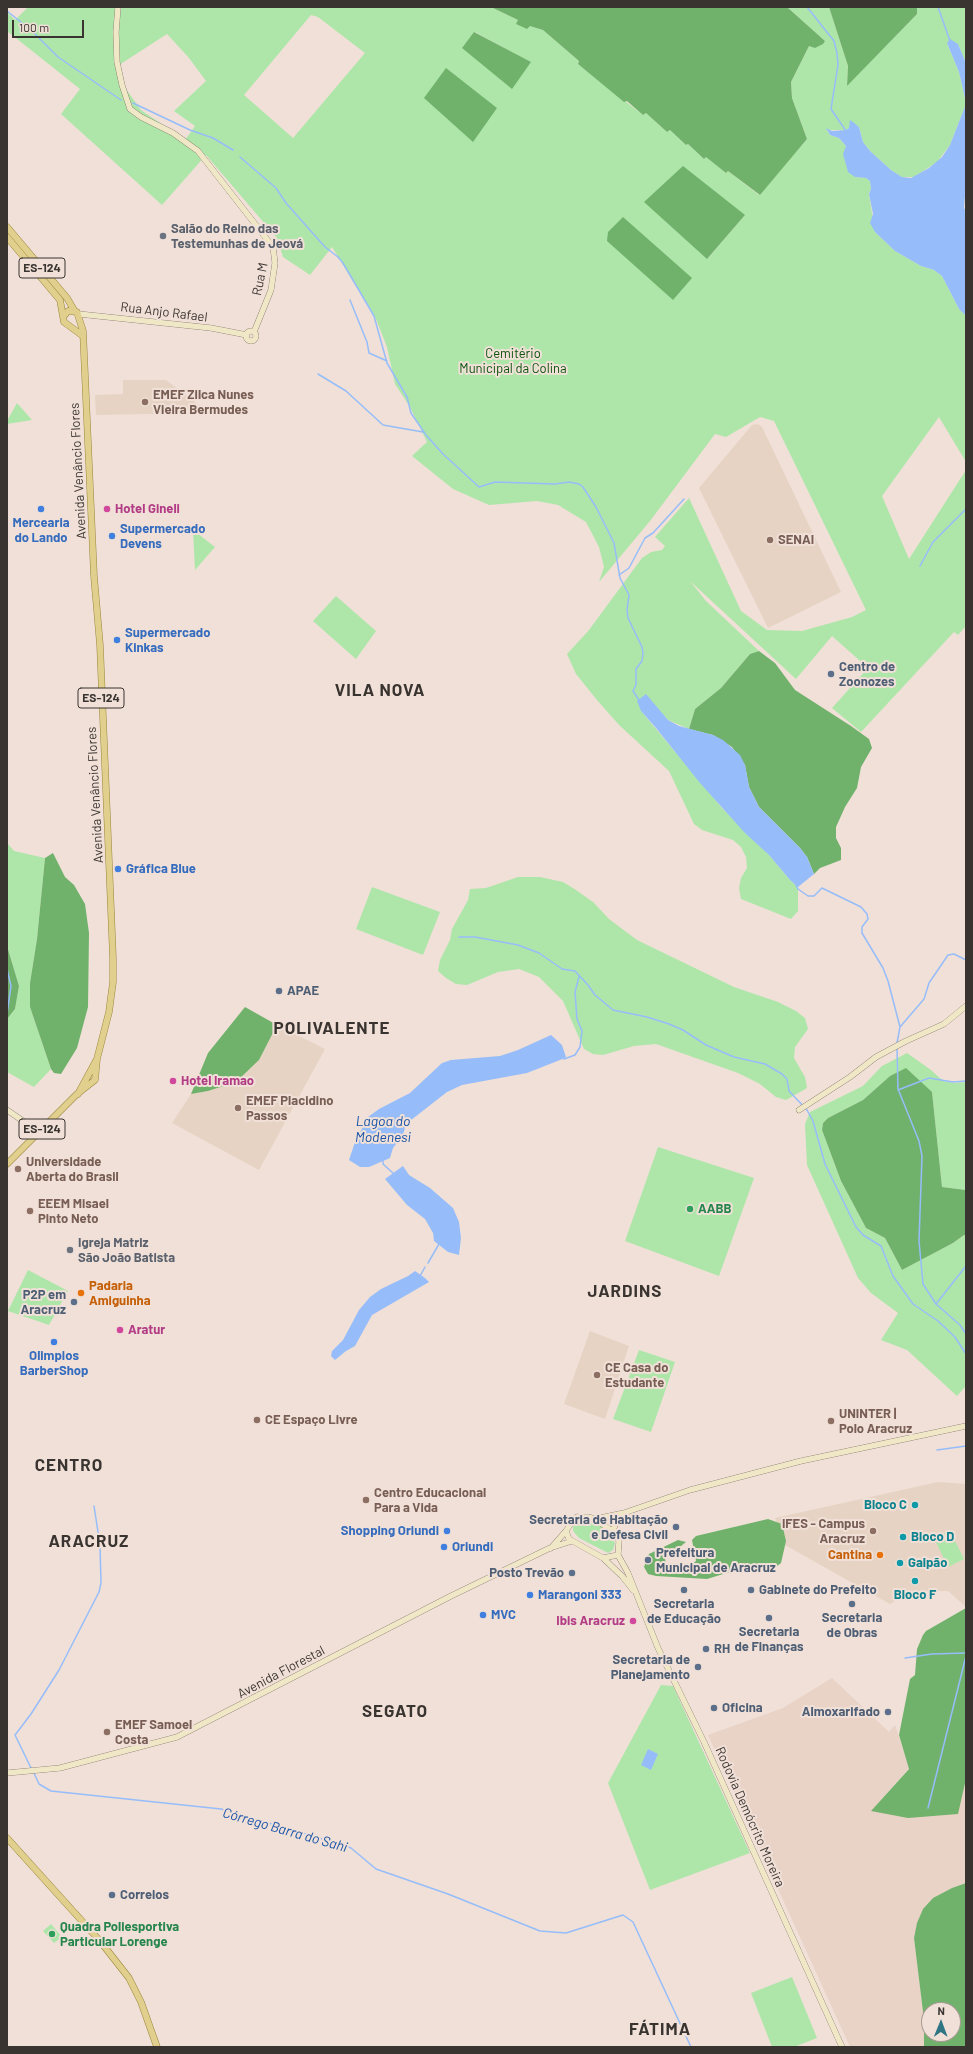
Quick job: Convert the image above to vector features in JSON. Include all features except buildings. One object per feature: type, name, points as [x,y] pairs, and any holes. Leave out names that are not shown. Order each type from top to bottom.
[{"type":"main road","name":"Avenida Venâncio Flores","points":[[7,227],[67,298],[83,328],[94,576],[100,645],[113,958],[111,1000],[97,1059],[90,1077],[77,1094],[7,1164]]},
{"type":"main road","name":"ES-124","points":[[7,237],[60,300],[66,324]]},
{"type":"main road","points":[[64,316],[68,311],[77,315],[74,326],[66,324]]},
{"type":"main road","points":[[66,324],[83,336]]},
{"type":"main road","points":[[7,1838],[95,1935],[129,1978],[141,2002],[157,2047]]},
{"type":"street","name":"Rua M","points":[[118,7],[116,52],[122,85],[130,109],[189,144],[207,160],[273,247],[275,263],[271,290],[254,332],[250,331],[246,335]]},
{"type":"street","name":"Rua Anjo Rafael","points":[[77,315],[211,328],[246,335]]},
{"type":"street","points":[[799,1110],[850,1077],[876,1057],[906,1041],[944,1024],[966,1006]]},
{"type":"street","points":[[7,1110],[40,1132]]},
{"type":"street","points":[[595,1519],[620,1514],[690,1490],[801,1460],[966,1426]]},
{"type":"street","points":[[613,1530],[620,1514]]},
{"type":"street","points":[[550,1548],[577,1517],[588,1517],[595,1519],[613,1530],[619,1541],[618,1555],[603,1558]]},
{"type":"street","points":[[550,1548],[572,1541],[567,1536],[566,1531]]},
{"type":"street","name":"Rodovia Demócrito Moreira","points":[[572,1541],[603,1558],[622,1576],[637,1597]]},
{"type":"street","name":"Avenida Florestal","points":[[7,1773],[60,1768],[177,1737],[408,1618],[550,1548]]},
{"type":"street","name":"Rodovia Demócrito Moreira","points":[[618,1555],[628,1573],[658,1648],[704,1742],[842,2047]]},
{"type":"shaded area","name":"EMEF Zilca Nunes Vieira Bermudes","points":[[123,380],[166,380],[203,408],[202,413],[96,415],[95,395],[123,394]]},
{"type":"shaded area","name":"SENAI","points":[[758,424],[762,427],[841,592],[768,628],[699,488],[752,425]]},
{"type":"shaded area","name":"EMEF Placidino Passos","points":[[277,1025],[325,1049],[259,1170],[172,1123],[191,1094],[208,1091],[236,1082],[259,1060]]},
{"type":"shaded area","name":"CE Casa do Estudante","points":[[590,1331],[629,1346],[605,1419],[564,1404]]},
{"type":"shaded area","name":"IFES - Campus Aracruz","points":[[938,1482],[966,1484],[966,1607],[948,1591],[913,1591],[890,1604],[785,1545],[775,1518]]},
{"type":"shaded area","points":[[832,1678],[889,1732],[895,1725],[909,1768],[871,1811],[957,1814],[966,1779],[966,1883],[952,1888],[933,1898],[923,1910],[914,1938],[922,2002],[921,2042],[924,2042],[924,2047],[850,2047],[708,1735],[783,1708]]},
{"type":"green space","name":"Cemitério Municipal da Colina","points":[[28,7],[491,7],[518,20],[527,29],[529,25],[543,30],[579,61],[578,64],[643,115],[646,113],[667,132],[670,130],[704,159],[706,156],[726,173],[728,171],[759,195],[807,139],[792,98],[791,82],[809,46],[825,41],[787,7],[829,7],[848,66],[847,85],[917,14],[917,7],[966,7],[966,63],[958,44],[947,43],[959,72],[966,104],[950,145],[937,162],[914,177],[902,177],[891,170],[870,151],[863,142],[859,127],[850,124],[849,128],[846,130],[827,130],[830,135],[839,138],[846,146],[855,177],[866,178],[870,181],[871,189],[869,194],[875,232],[895,251],[921,266],[934,270],[942,276],[959,309],[966,316],[966,462],[939,417],[882,496],[909,559],[966,470],[966,626],[958,635],[954,632],[861,732],[832,708],[868,668],[832,636],[796,679],[690,581],[706,601],[759,651],[750,654],[721,688],[695,709],[689,729],[668,720],[661,712],[641,711],[722,808],[769,855],[790,880],[798,887],[798,911],[791,919],[741,899],[739,888],[741,878],[747,868],[746,857],[741,847],[733,840],[702,830],[694,824],[669,771],[619,725],[597,700],[576,674],[567,654],[589,630],[642,558],[651,552],[662,550],[665,546],[655,537],[689,498],[741,611],[767,630],[802,631],[852,617],[866,610],[774,421],[760,417],[726,437],[715,434],[650,521],[599,582],[604,567],[599,547],[586,522],[558,505],[537,501],[489,505],[453,489],[412,456],[427,442],[410,407],[395,384],[387,347],[376,319],[332,247],[310,275],[283,257],[277,238],[206,155],[162,205],[61,114],[80,89],[7,31],[7,12],[15,20]],"holes":[[[311,15],[318,17],[365,53],[293,138],[244,95]],[[475,32],[531,63],[462,48]],[[167,34],[189,58],[206,81],[174,111],[195,126],[185,140],[141,110],[123,85],[116,67]],[[745,215],[708,258],[682,235]]]},
{"type":"green space","points":[[491,7],[787,7],[825,41],[823,44],[815,48],[809,46],[791,82],[792,98],[807,139],[760,195],[728,171],[726,173],[706,157],[704,159],[670,130],[667,132],[646,113],[643,115],[627,101],[624,102],[578,64],[579,61],[543,30],[530,26],[527,29],[516,24],[518,20]]},
{"type":"green space","points":[[829,7],[917,7],[917,14],[847,86],[848,66]]},
{"type":"green space","points":[[474,32],[531,62],[512,89],[462,48]]},
{"type":"green space","points":[[446,68],[497,108],[473,142],[424,98]]},
{"type":"green space","points":[[683,166],[745,215],[707,259],[644,202]]},
{"type":"green space","points":[[623,217],[692,278],[673,300],[607,241],[608,232]]},
{"type":"green space","points":[[17,403],[32,420],[7,424],[7,421]]},
{"type":"green space","points":[[193,530],[215,547],[195,570]]},
{"type":"green space","points":[[336,596],[376,631],[356,659],[313,621]]},
{"type":"green space","points":[[759,651],[775,663],[795,690],[869,739],[872,748],[861,767],[857,788],[845,807],[836,827],[836,838],[841,848],[841,860],[820,868],[814,874],[807,857],[800,848],[759,807],[749,787],[745,765],[732,747],[713,735],[689,729],[695,709],[721,688],[750,654]]},
{"type":"green space","points":[[8,844],[14,851],[45,858],[37,939],[30,983],[30,1007],[51,1069],[34,1087],[7,1072],[7,1019],[15,1009],[19,986],[7,946]]},
{"type":"green space","points":[[53,853],[65,877],[74,885],[85,904],[89,933],[88,1007],[77,1048],[61,1074],[54,1073],[51,1069],[30,1007],[30,983],[37,939],[45,858]]},
{"type":"green space","points":[[518,877],[540,877],[563,882],[593,902],[609,919],[637,940],[734,987],[778,1002],[796,1011],[805,1018],[808,1029],[795,1047],[794,1058],[805,1077],[807,1088],[786,1100],[776,1097],[760,1084],[738,1073],[656,1044],[634,1046],[603,1055],[593,1054],[584,1049],[563,1001],[539,977],[519,969],[498,972],[467,985],[456,984],[446,978],[438,971],[440,960],[450,940],[452,929],[468,900],[470,889],[486,888]]},
{"type":"green space","points":[[372,887],[440,912],[423,955],[356,929]]},
{"type":"green space","points":[[7,946],[19,986],[15,1009],[7,1019]]},
{"type":"green space","points":[[245,1007],[277,1025],[259,1060],[236,1082],[208,1091],[191,1094],[208,1053]]},
{"type":"green space","points":[[907,1053],[931,1070],[943,1081],[955,1083],[966,1082],[966,1190],[942,1187],[932,1092],[890,1076],[863,1100],[828,1118],[823,1123],[822,1130],[841,1181],[866,1228],[885,1238],[902,1270],[953,1243],[964,1235],[966,1236],[966,1386],[957,1396],[907,1350],[881,1340],[898,1313],[871,1293],[858,1278],[807,1165],[805,1124],[810,1112],[863,1086],[882,1066]]},
{"type":"green space","points":[[906,1068],[932,1092],[942,1187],[966,1190],[966,1236],[964,1235],[953,1243],[902,1270],[885,1238],[866,1228],[841,1181],[822,1130],[823,1123],[828,1118],[863,1100],[890,1076]]},
{"type":"green space","name":"AABB","points":[[658,1147],[754,1178],[719,1276],[625,1241]]},
{"type":"green space","points":[[28,1270],[68,1291],[49,1325],[8,1311]]},
{"type":"green space","points":[[639,1350],[675,1362],[651,1432],[613,1419]]},
{"type":"green space","points":[[768,1519],[782,1524],[786,1541],[781,1563],[772,1570],[733,1571],[707,1579],[656,1576],[648,1574],[644,1567],[649,1554],[678,1540],[686,1542],[665,1559],[666,1563],[692,1564],[696,1561],[692,1540],[696,1536]]},
{"type":"green space","points":[[579,1520],[591,1522],[604,1528],[611,1535],[615,1543],[613,1550],[608,1553],[579,1538],[573,1531],[573,1525]]},
{"type":"green space","points":[[950,1531],[964,1559],[948,1567],[934,1538]]},
{"type":"green space","points":[[966,1608],[966,1779],[958,1814],[908,1818],[871,1811],[909,1769],[899,1735],[910,1679],[915,1675],[917,1649],[923,1635],[926,1631]]},
{"type":"green space","points":[[661,1685],[673,1686],[750,1853],[650,1890],[608,1783]]},
{"type":"green space","points":[[966,1883],[966,2047],[924,2047],[924,2042],[961,2042],[961,2002],[922,2002],[914,1938],[917,1923],[923,1909],[933,1898],[952,1888]]},
{"type":"green space","name":"Quadra Poliesportiva Particular Lorenge","points":[[51,1924],[62,1937],[54,1943],[43,1931]]},
{"type":"green space","points":[[792,1977],[817,2038],[794,2047],[772,2047],[751,1993]]},
{"type":"water","points":[[950,39],[958,44],[966,63],[966,103],[959,72],[947,43]]},
{"type":"water","points":[[966,104],[966,185],[964,208],[966,211],[966,316],[959,309],[942,276],[934,270],[921,266],[895,251],[875,232],[870,223],[873,214],[869,194],[871,189],[870,181],[866,178],[855,177],[848,172],[843,154],[846,146],[839,138],[830,135],[826,128],[832,131],[846,130],[849,128],[850,120],[859,127],[863,142],[870,151],[891,170],[902,177],[911,178],[929,168],[942,157],[950,145]]},
{"type":"water","points":[[646,694],[668,720],[679,726],[713,735],[723,740],[740,755],[745,765],[749,787],[759,807],[800,848],[807,857],[814,874],[798,887],[790,880],[769,855],[744,832],[700,783],[641,711],[637,701]]},
{"type":"water","name":"Lagoa do Modenesi","points":[[551,1035],[562,1045],[565,1058],[527,1073],[462,1085],[447,1092],[406,1124],[403,1135],[393,1148],[390,1158],[369,1167],[360,1167],[349,1160],[355,1142],[368,1117],[379,1109],[410,1093],[442,1063],[451,1060],[500,1056],[518,1050]]},
{"type":"water","points":[[403,1166],[409,1175],[430,1188],[453,1208],[459,1222],[461,1238],[459,1255],[448,1252],[434,1241],[433,1233],[425,1219],[407,1205],[385,1179]]},
{"type":"water","points":[[415,1271],[429,1282],[372,1315],[355,1346],[335,1360],[331,1356],[332,1351],[343,1340],[359,1310],[370,1297],[381,1289]]},
{"type":"water","points":[[648,1749],[658,1754],[651,1770],[641,1765]]},
{"type":"waterway","points":[[807,7],[834,41],[838,65],[831,109],[846,131]]},
{"type":"waterway","points":[[938,7],[950,41]]},
{"type":"waterway","points":[[7,11],[32,31],[58,57],[121,100]]},
{"type":"waterway","points":[[133,103],[190,130],[213,138],[233,150]]},
{"type":"waterway","points":[[240,157],[276,188],[286,203],[325,247],[343,263],[374,316],[387,363],[407,397],[411,413],[426,435],[443,454],[479,487],[495,482],[555,484],[569,482],[579,484],[583,487],[596,507],[614,543],[620,578],[629,595],[627,610],[628,618],[642,647],[643,653],[642,661],[636,669],[636,685],[633,691],[639,700]]},
{"type":"waterway","points":[[350,300],[367,342],[369,353],[387,361]]},
{"type":"waterway","points":[[318,374],[346,391],[383,425],[423,432]]},
{"type":"waterway","points":[[619,575],[629,568],[645,538],[653,533],[684,499]]},
{"type":"waterway","points":[[920,566],[933,542],[966,509]]},
{"type":"waterway","points":[[795,883],[798,889],[808,896],[814,896],[822,888],[861,907],[867,914],[868,919],[862,927],[862,933],[883,968],[888,981],[900,1027],[897,1043]]},
{"type":"waterway","points":[[459,937],[475,937],[518,945],[539,953],[562,969],[575,971],[595,995],[613,1010],[647,1017],[669,1024],[683,1030],[706,1045],[734,1057],[765,1064],[782,1074],[787,1079],[789,1091],[807,1110],[813,1121],[825,1164],[856,1227],[863,1235],[881,1246],[893,1276],[913,1304],[938,1321],[955,1337],[966,1354]]},
{"type":"waterway","points":[[900,1027],[924,999],[929,983],[948,955],[954,954],[966,960]]},
{"type":"waterway","points":[[7,969],[11,986],[7,1014]]},
{"type":"waterway","points":[[564,1059],[575,1055],[580,1047],[582,1031],[577,1019],[575,992],[579,977]]},
{"type":"waterway","points":[[897,1047],[898,1089],[919,1141],[922,1156],[919,1241],[923,1284],[936,1304],[960,1325],[966,1334]]},
{"type":"waterway","points":[[898,1090],[929,1078],[953,1082],[966,1081]]},
{"type":"waterway","points":[[383,1159],[383,1164],[394,1174]]},
{"type":"waterway","points":[[428,1263],[439,1244]]},
{"type":"waterway","points":[[936,1304],[966,1266]]},
{"type":"waterway","points":[[420,1276],[425,1267]]},
{"type":"waterway","points":[[937,1450],[966,1446]]},
{"type":"waterway","name":"Córrego Barra do Sahi","points":[[32,1770],[15,1735],[31,1714],[59,1670],[99,1592],[101,1583],[100,1545],[94,1506]]},
{"type":"waterway","points":[[905,1658],[932,1654],[966,1653]]},
{"type":"waterway","points":[[928,1808],[966,1656]]},
{"type":"waterway","name":"Córrego Barra do Sahi","points":[[34,1773],[39,1784],[51,1791],[221,1809],[343,1845],[351,1848],[376,1869],[448,1894],[540,1931],[566,1933],[623,1915],[633,1922],[691,2047]]},
{"type":"place","name":"Salão do Reino das Testemunhas de Jeová","points":[[163,236]]},
{"type":"place","name":"EMEF Zilca Nunes Vieira Bermudes","points":[[145,402]]},
{"type":"place","name":"Mercearia do Lando","points":[[41,509]]},
{"type":"place","name":"Hotel Gineli","points":[[107,509]]},
{"type":"place","name":"Supermercado Devens","points":[[112,536]]},
{"type":"place","name":"SENAI","points":[[770,540]]},
{"type":"place","name":"Supermercado Kinkas","points":[[117,640]]},
{"type":"place","name":"Centro de Zoonozes","points":[[831,674]]},
{"type":"place","name":"Gráfica Blue","points":[[118,869]]},
{"type":"place","name":"APAE","points":[[279,991]]},
{"type":"place","name":"Hotel Iramao","points":[[173,1081]]},
{"type":"place","name":"EMEF Placidino Passos","points":[[238,1108]]},
{"type":"place","name":"Universidade Aberta do Brasil","points":[[18,1169]]},
{"type":"place","name":"AABB","points":[[690,1209]]},
{"type":"place","name":"EEEM Misael Pinto Neto","points":[[30,1211]]},
{"type":"place","name":"Igreja Matriz São João Batista","points":[[70,1250]]},
{"type":"place","name":"Padaria Amiguinha","points":[[81,1293]]},
{"type":"place","name":"P2P em Aracruz","points":[[74,1302]]},
{"type":"place","name":"Aratur","points":[[120,1330]]},
{"type":"place","name":"Olimpios BarberShop","points":[[54,1342]]},
{"type":"place","name":"CE Casa do Estudante","points":[[597,1375]]},
{"type":"place","name":"CE Espaço Livre","points":[[257,1420]]},
{"type":"place","name":"UNINTER | Polo Aracruz","points":[[831,1421]]},
{"type":"place","name":"Centro Educacional Para a Vida","points":[[366,1500]]},
{"type":"place","name":"Bloco C","points":[[915,1505]]},
{"type":"place","name":"Secretaria de Habitação e Defesa Civil","points":[[676,1527]]},
{"type":"place","name":"Shopping Oriundi","points":[[447,1531]]},
{"type":"place","name":"IFES - Campus Aracruz","points":[[873,1531]]},
{"type":"place","name":"Bloco D","points":[[903,1537]]},
{"type":"place","name":"Oriundi","points":[[444,1547]]},
{"type":"place","name":"Cantina","points":[[880,1555]]},
{"type":"place","name":"Prefeitura Municipal de Aracruz","points":[[648,1560]]},
{"type":"place","name":"Galpão","points":[[900,1563]]},
{"type":"place","name":"Posto Trevão","points":[[572,1573]]},
{"type":"place","name":"Bloco F","points":[[915,1581]]},
{"type":"place","name":"Secretaria de Educação","points":[[684,1590]]},
{"type":"place","name":"Gabinete do Prefeito","points":[[751,1590]]},
{"type":"place","name":"Marangoni 333","points":[[530,1595]]},
{"type":"place","name":"Secretaria de Obras","points":[[852,1604]]},
{"type":"place","name":"MVC","points":[[483,1615]]},
{"type":"place","name":"Secretaria de Finanças","points":[[769,1618]]},
{"type":"place","name":"Ibis Aracruz","points":[[633,1621]]},
{"type":"place","name":"RH","points":[[706,1649]]},
{"type":"place","name":"Secretaria de Planejamento","points":[[698,1667]]},
{"type":"place","name":"Oficina","points":[[714,1708]]},
{"type":"place","name":"Almoxarifado","points":[[888,1712]]},
{"type":"place","name":"EMEF Samoel Costa","points":[[107,1732]]},
{"type":"place","name":"Correios","points":[[112,1895]]},
{"type":"place","name":"Quadra Poliesportiva Particular Lorenge","points":[[52,1934]]},
{"type":"district","name":"VILA NOVA","points":[[380,690]]},
{"type":"district","name":"POLIVALENTE","points":[[332,1028]]},
{"type":"district","name":"JARDINS","points":[[625,1291]]},
{"type":"district","name":"CENTRO","points":[[69,1465]]},
{"type":"district","name":"ARACRUZ","points":[[89,1541]]},
{"type":"district","name":"SEGATO","points":[[395,1711]]},
{"type":"district","name":"FÁTIMA","points":[[660,2029]]}]
